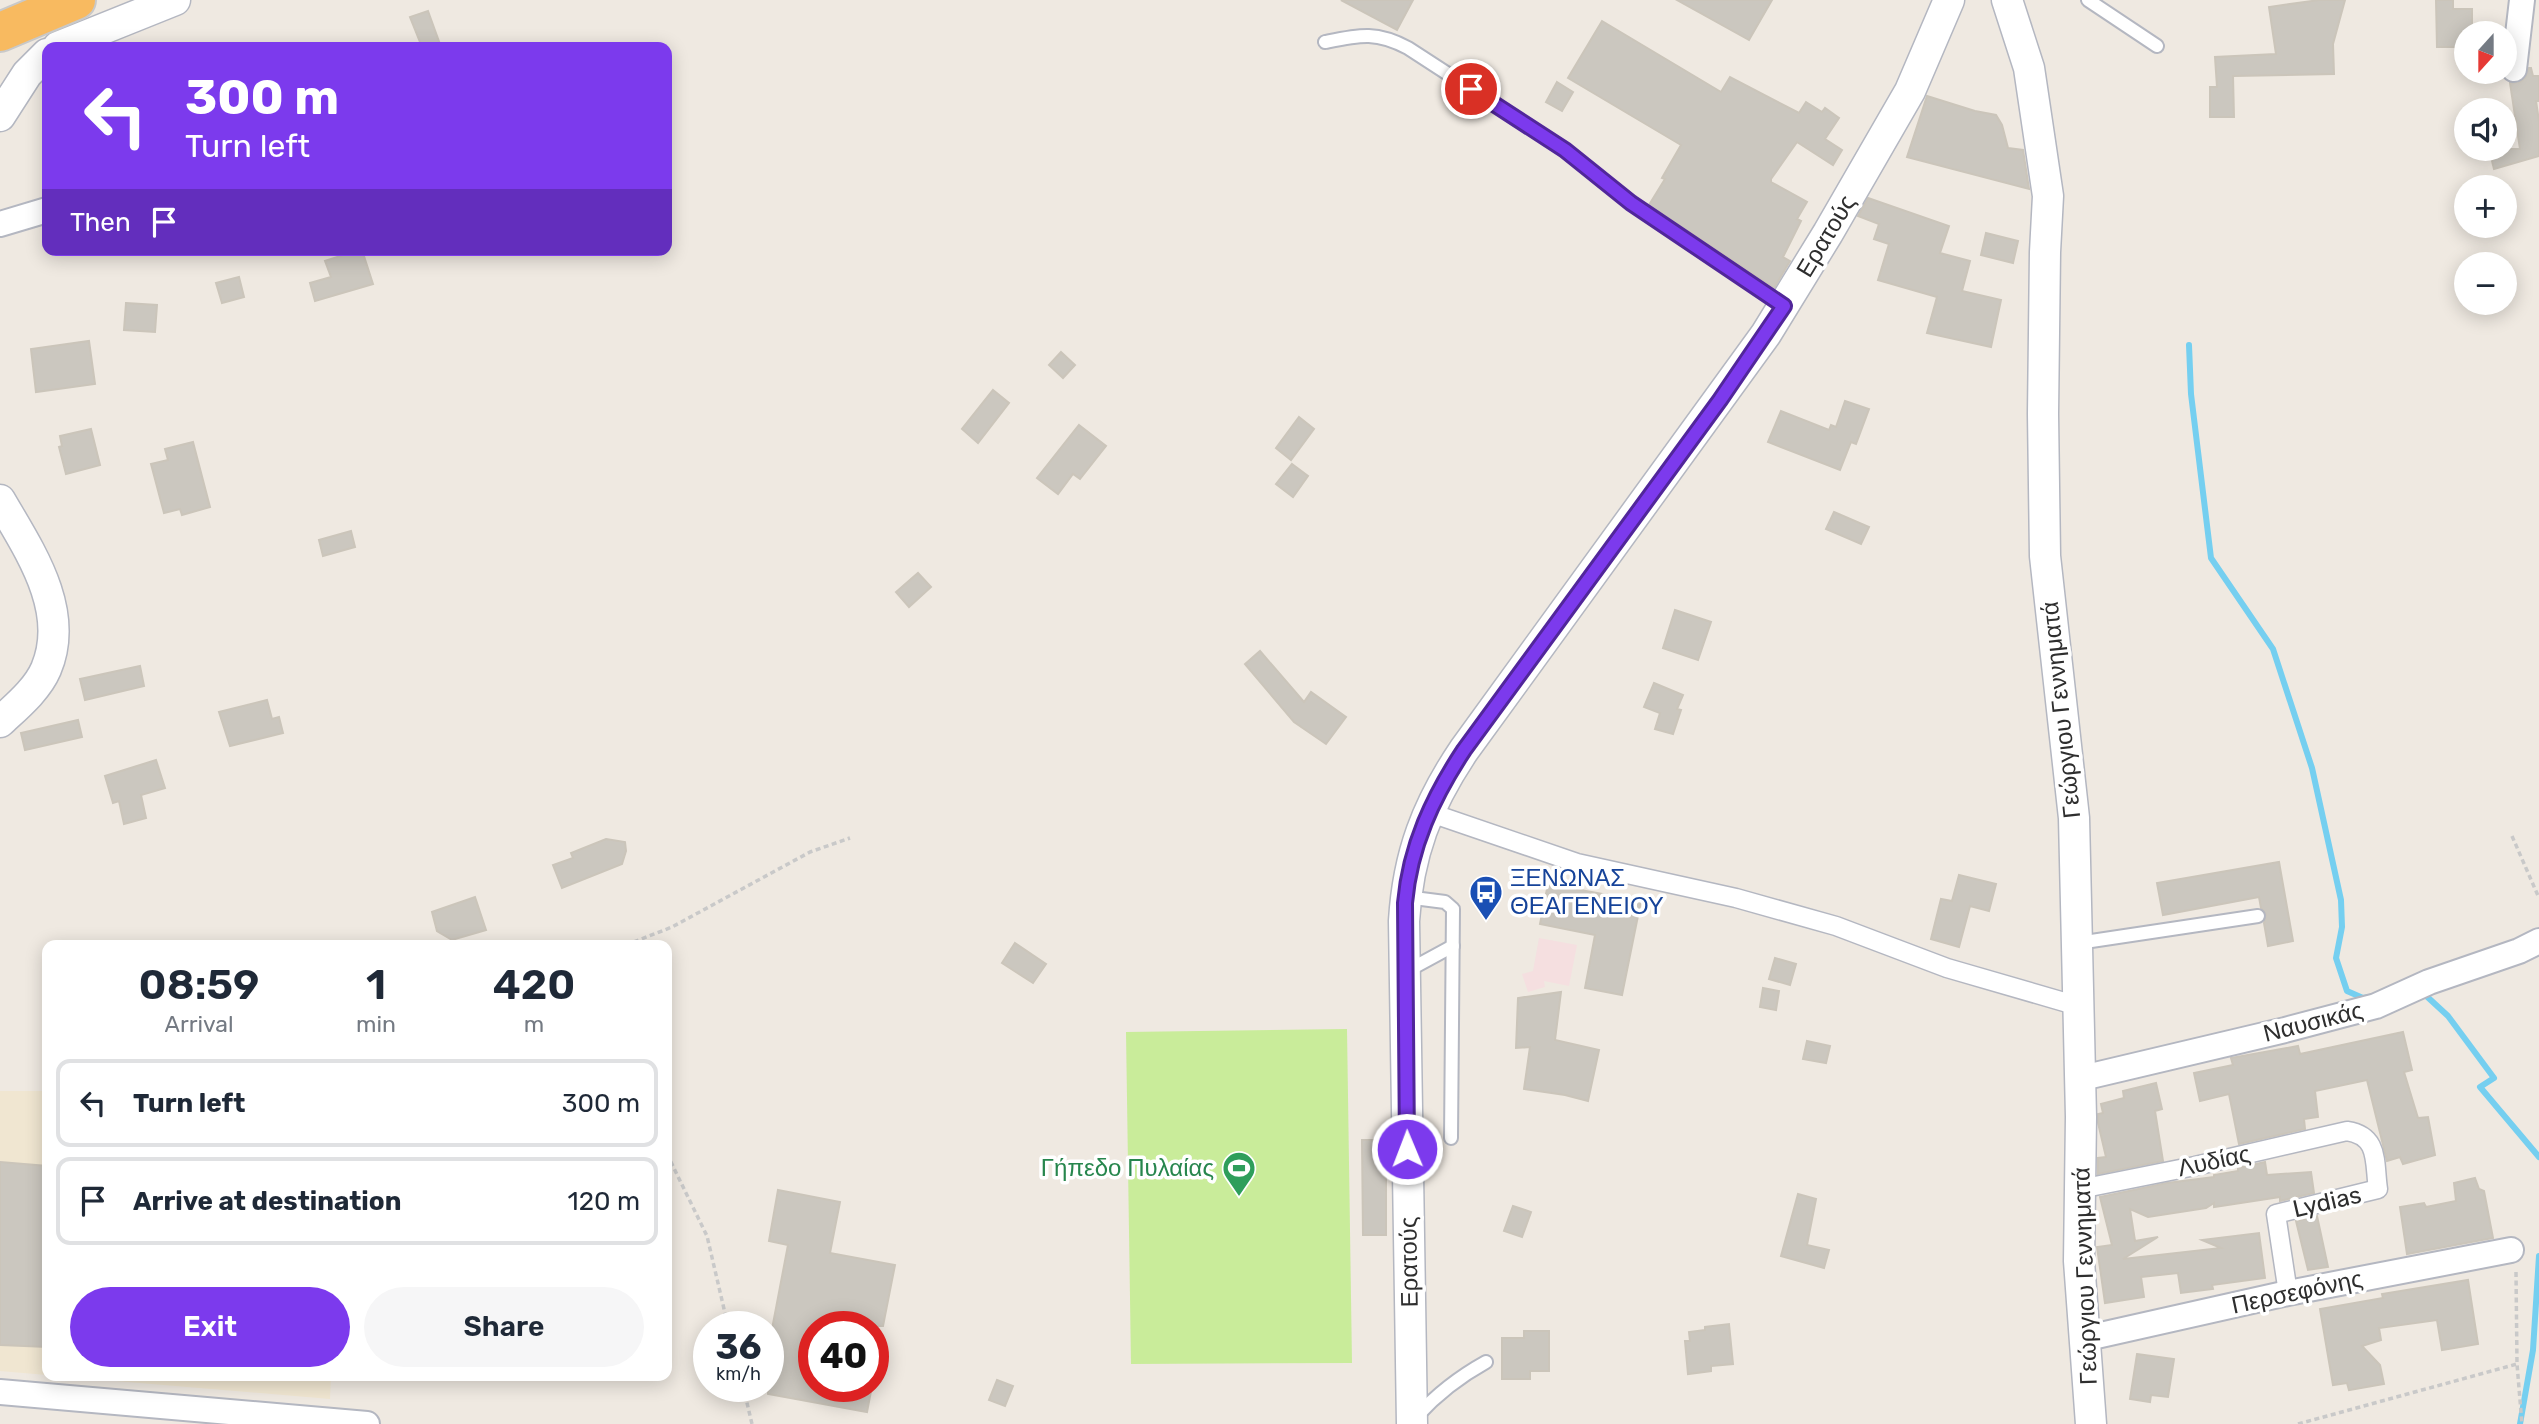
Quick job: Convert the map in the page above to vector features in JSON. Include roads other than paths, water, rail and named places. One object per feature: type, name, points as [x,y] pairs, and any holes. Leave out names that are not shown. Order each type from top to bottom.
[{"type":"highway","points":[[0,32],[76,0]]},
{"type":"street","points":[[70,42],[175,0]]},
{"type":"street","name":"Ερατούς","points":[[1412,1422],[1405,897],[1409,868],[1428,812],[1464,750],[1720,400],[1784,306],[1910,91],[1950,0]]},
{"type":"street","name":"Γεώργιου Γεννηματά","points":[[2007,0],[2029,68],[2049,197],[2045,252],[2043,414],[2045,556],[2074,818],[2078,1079],[2081,1117],[2079,1261],[2091,1424]]},
{"type":"street","points":[[2517,43],[2522,0]]},
{"type":"street","points":[[0,116],[27,74],[42,59]]},
{"type":"street","points":[[0,224],[42,211]]},
{"type":"street","points":[[0,500],[49,594],[53,624],[53,645],[45,671],[20,704],[0,722]]},
{"type":"street","points":[[1428,812],[1577,863],[1736,898],[1836,926],[1947,968],[2078,1006]]},
{"type":"street","name":"Ναυσικάς","points":[[2078,1079],[2376,1006],[2429,982],[2519,951],[2539,941]]},
{"type":"street","name":"Λυδίας","points":[[2080,1189],[2347,1131],[2362,1134],[2372,1146],[2378,1189]]},
{"type":"street","name":"Lydias","points":[[2288,1293],[2276,1214],[2378,1189]]},
{"type":"street","name":"Περσεφόνης","points":[[2084,1339],[2288,1293],[2511,1250]]},
{"type":"street","points":[[0,1392],[367,1424]]},
{"type":"lane","points":[[2088,0],[2157,46]]},
{"type":"lane","points":[[1325,43],[1360,35],[1375,35],[1408,48],[1565,150],[1631,203],[1784,306]]},
{"type":"lane","points":[[1405,897],[1445,902],[1452,906],[1451,1138]]},
{"type":"lane","points":[[2078,943],[2258,916]]},
{"type":"lane","points":[[1404,972],[1453,946]]},
{"type":"lane","points":[[1412,1422],[1437,1394],[1486,1362]]},
{"type":"waterway","points":[[2189,345],[2191,394],[2211,558],[2273,649],[2312,768],[2341,900],[2342,927],[2336,958],[2347,991],[2363,998],[2370,997]]},
{"type":"waterway","points":[[2422,992],[2448,1016],[2494,1078],[2480,1087],[2539,1157]]},
{"type":"waterway","points":[[2520,1424],[2533,1350],[2539,1256]]},
{"type":"place","name":"ΞΕΝΩΝΑΣ ΘΕΑΓΕΝΕΙΟΥ","points":[[1486,922]]},
{"type":"place","name":"Γήπεδο Πυλαίας","points":[[1239,1198]]}]
